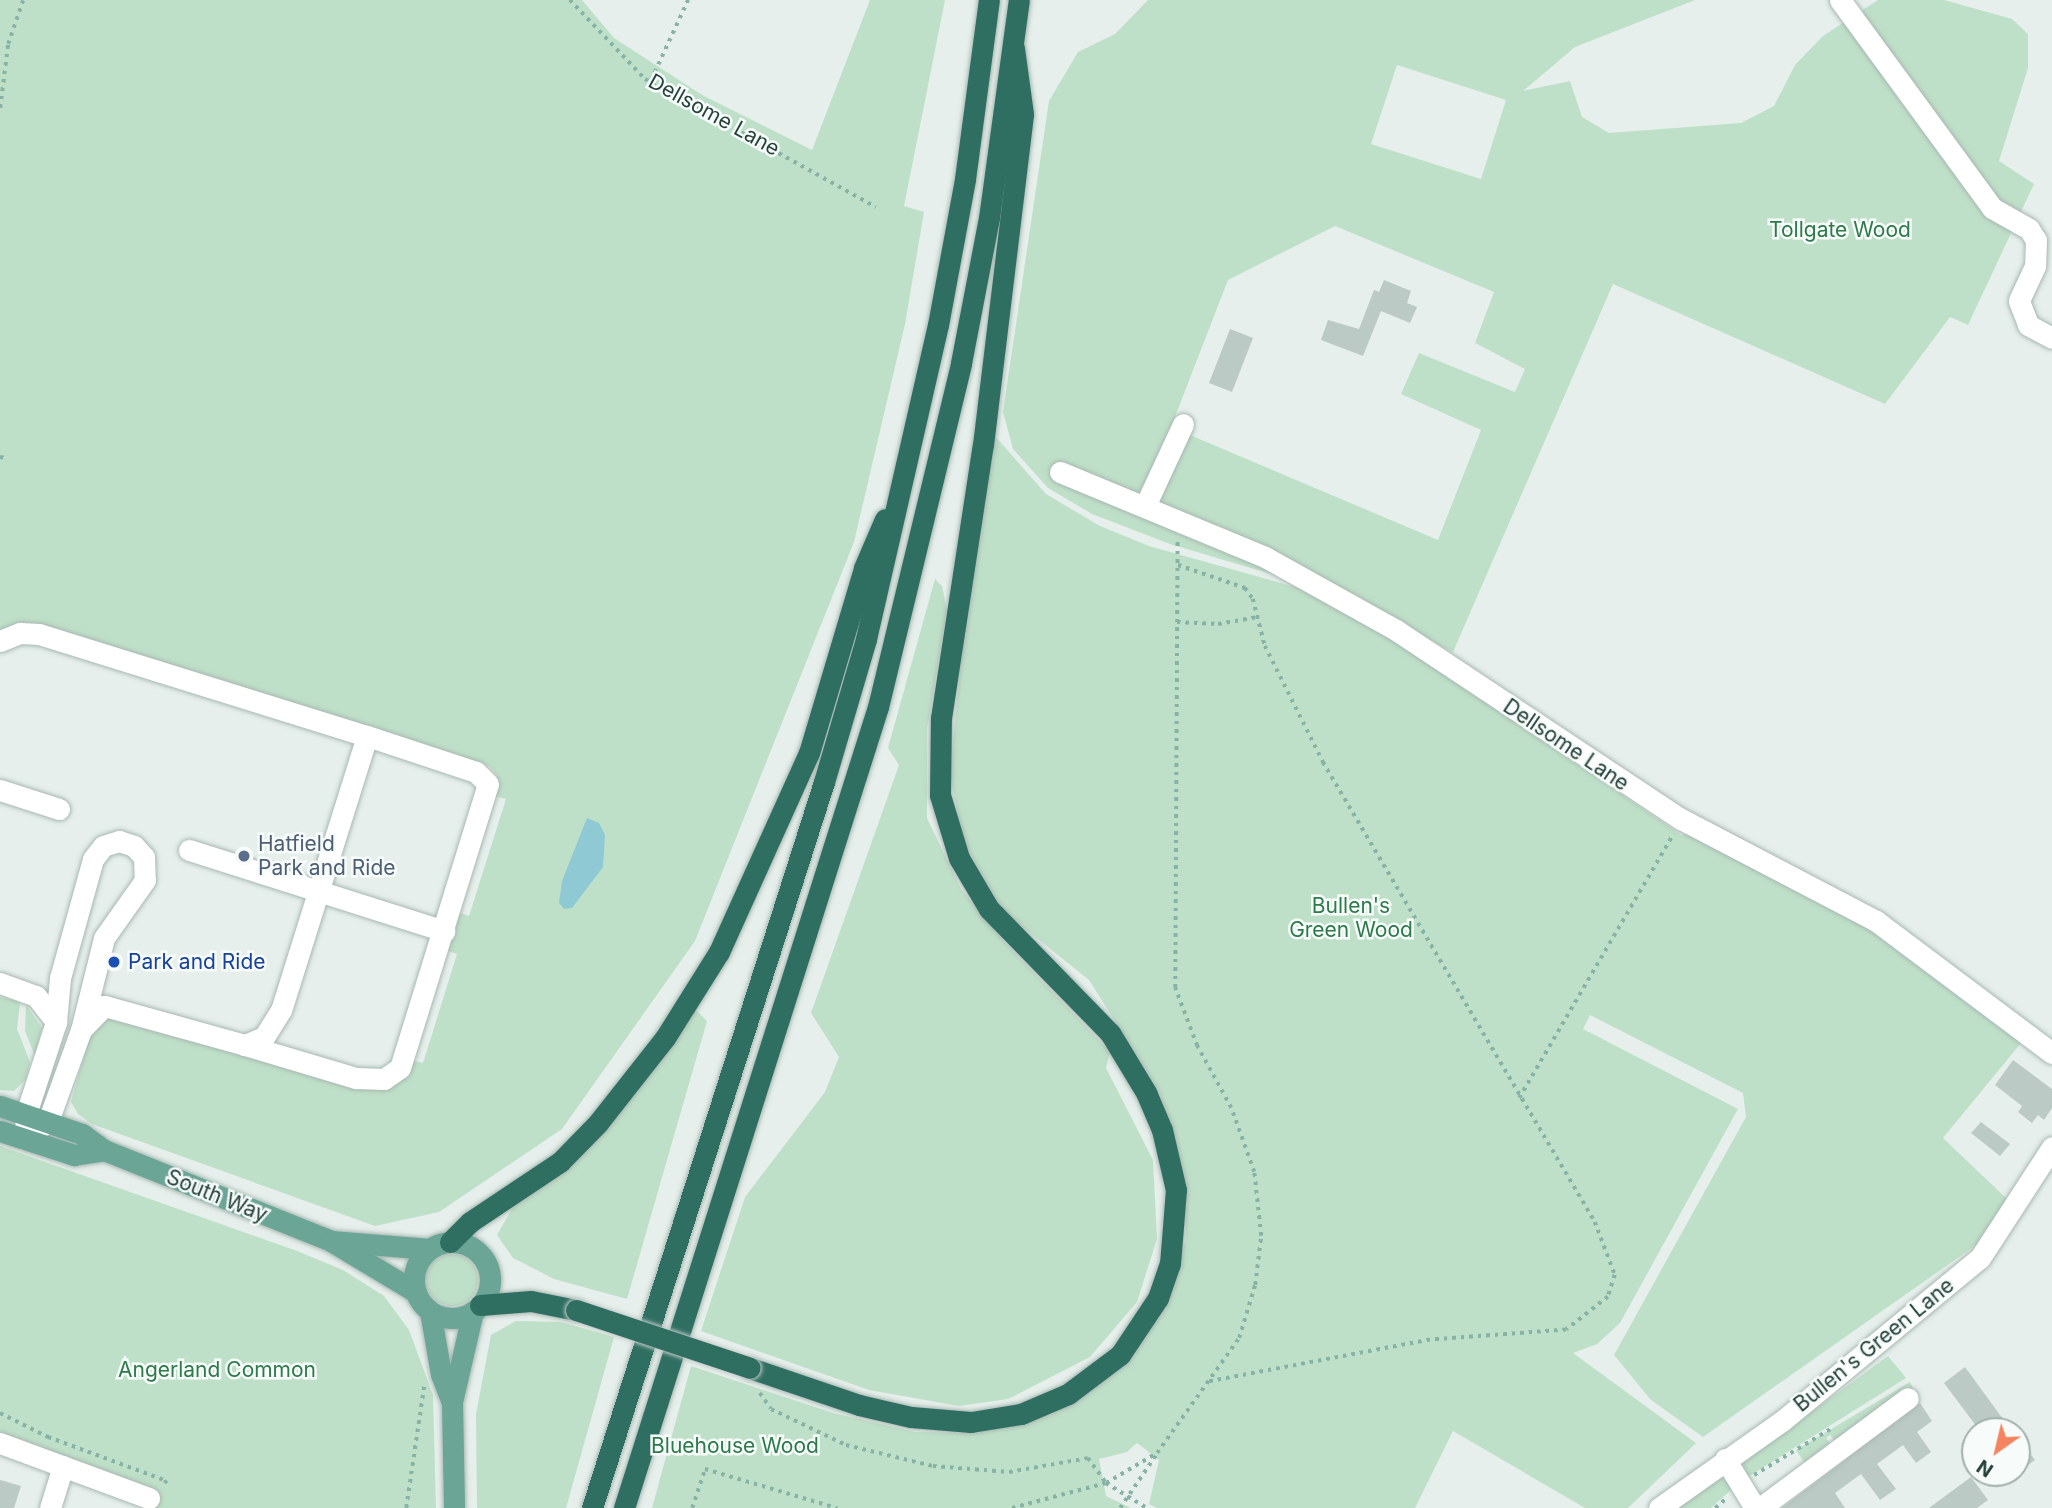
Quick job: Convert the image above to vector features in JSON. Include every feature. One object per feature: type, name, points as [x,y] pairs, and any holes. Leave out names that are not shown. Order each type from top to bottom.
[{"type":"highway","points":[[592,1508],[824,782],[910,462],[965,179],[989,0]]},
{"type":"highway","points":[[624,1508],[878,707],[961,363],[1014,48],[1019,0]]},
{"type":"highway","points":[[477,1308],[531,1301],[576,1310],[859,1405],[941,1421],[1021,1414],[1094,1379],[1120,1354],[1158,1298],[1175,1232],[1176,1190],[1165,1141],[1129,1061],[1084,1004],[989,909],[958,858],[940,795],[941,718],[983,445],[1023,114],[1014,48]]},
{"type":"highway","points":[[440,1245],[560,1162],[598,1124],[665,1038],[719,952],[809,752],[864,568],[910,462]]},
{"type":"main road","name":"South Way","points":[[0,1106],[82,1134],[104,1150],[331,1241],[351,1257],[416,1292]]},
{"type":"main road","name":"South Way","points":[[0,1130],[74,1155],[104,1150]]},
{"type":"main road","name":"South Way","points":[[331,1241],[440,1245]]},
{"type":"main road","points":[[452,1402],[441,1374],[430,1311],[416,1292],[416,1268],[440,1245],[471,1247],[486,1264],[489,1285],[477,1308],[452,1402],[454,1508]]},
{"type":"main road","points":[[430,1311],[452,1318],[477,1308]]},
{"type":"street","points":[[1840,0],[1992,208],[2029,229],[2036,240],[2035,266],[2019,301],[2028,325],[2052,338]]},
{"type":"street","points":[[1145,506],[1183,424]]},
{"type":"street","name":"Dellsome Lane","points":[[1059,472],[1265,556],[1396,630],[1681,819],[1876,921],[1951,972],[2052,1053]]},
{"type":"street","points":[[0,641],[20,633],[39,634],[367,736],[486,779],[487,790],[444,931],[402,1061],[392,1077],[345,1076],[246,1045],[104,1006],[81,1030]]},
{"type":"street","points":[[246,1045],[264,1037],[277,1019],[367,736]]},
{"type":"street","points":[[0,790],[59,809]]},
{"type":"street","points":[[127,843],[144,857],[145,880],[104,938],[81,1030],[48,1121],[25,1139],[26,1114],[56,1022],[60,978],[93,859],[103,846],[127,843]]},
{"type":"street","points":[[189,850],[444,931]]},
{"type":"street","points":[[0,983],[36,996],[56,1022]]},
{"type":"street","name":"Bullen's Green Lane","points":[[1659,1508],[1782,1421],[1980,1258],[2052,1147]]},
{"type":"street","points":[[1725,1459],[1757,1508],[1908,1398]]},
{"type":"street","points":[[0,1443],[149,1498]]},
{"type":"street","points":[[50,1508],[63,1466]]},
{"type":"path","points":[[0,108],[8,44],[23,0]]},
{"type":"path","name":"Dellsome Lane","points":[[570,0],[619,55],[650,81],[876,207]]},
{"type":"path","points":[[650,81],[688,0]]},
{"type":"path","points":[[0,457],[6,458]]},
{"type":"path","points":[[1120,1508],[1239,1338],[1255,1285],[1261,1236],[1254,1172],[1175,988],[1177,519]]},
{"type":"path","points":[[1178,565],[1245,588],[1265,646],[1323,762],[1610,1255],[1615,1275],[1608,1297],[1566,1330],[1430,1340],[1207,1381]]},
{"type":"path","points":[[1177,622],[1219,624],[1257,617]]},
{"type":"path","points":[[1519,1098],[1681,819]]},
{"type":"path","points":[[406,1508],[424,1381]]},
{"type":"path","points":[[757,1389],[771,1409],[846,1445],[933,1466],[1009,1472],[1088,1458],[1106,1483],[1147,1508]]},
{"type":"path","points":[[0,1413],[48,1437],[167,1481],[149,1498]]},
{"type":"path","points":[[1755,1475],[1843,1421]]},
{"type":"path","points":[[1012,1508],[1106,1483],[1157,1453]]},
{"type":"path","points":[[692,1508],[705,1469],[837,1508]]},
{"type":"path","points":[[1715,1508],[1727,1497]]},
{"type":"green space","points":[[0,0],[582,0],[614,38],[702,95],[812,150],[870,0],[945,0],[904,206],[924,212],[905,324],[854,542],[695,941],[562,1129],[439,1212],[375,1226],[92,1124],[78,1114],[71,1102],[91,1032],[111,1017],[393,1085],[401,1081],[411,1060],[423,1063],[457,954],[446,950],[457,912],[469,916],[506,799],[494,796],[497,775],[489,766],[36,623],[0,631]]},
{"type":"green space","name":"Tollgate Wood","points":[[1148,0],[1695,0],[1575,47],[1523,91],[1570,81],[1582,117],[1609,133],[1741,123],[1774,106],[1795,65],[1823,36],[1878,0],[1944,0],[2012,19],[2028,34],[2028,68],[1999,161],[2034,184],[1968,325],[1950,317],[1885,404],[1613,284],[1453,652],[1338,594],[1170,544],[1092,514],[1048,488],[1013,449],[1003,412],[1049,101],[1078,52],[1115,34]],"holes":[[[1397,65],[1506,100],[1481,179],[1371,144]],[[1335,226],[1494,292],[1475,343],[1525,369],[1515,392],[1419,353],[1401,394],[1481,430],[1438,540],[1171,427],[1228,280]]]},
{"type":"green space","name":"Bullen's Green Wood","points":[[994,435],[1046,494],[1100,526],[1149,546],[1302,589],[1394,639],[1681,835],[1690,833],[1890,937],[2026,1037],[1943,1138],[2007,1199],[1976,1245],[1703,1437],[1651,1400],[1614,1355],[1746,1117],[1743,1093],[1590,1015],[1583,1029],[1738,1109],[1620,1323],[1597,1344],[1573,1353],[1696,1443],[1628,1508],[1585,1508],[1453,1431],[1415,1508],[1157,1508],[1149,1504],[1159,1460],[1137,1443],[1127,1452],[1099,1459],[1106,1496],[1131,1508],[652,1508],[691,1366],[833,1413],[915,1432],[972,1433],[1051,1415],[1115,1372],[1162,1311],[1186,1240],[1183,1170],[1159,1091],[1089,980],[1003,911],[964,843],[950,775],[965,621]]},
{"type":"green space","points":[[935,579],[942,586],[947,610],[927,729],[927,818],[961,889],[1005,943],[1110,1052],[1106,1068],[1153,1160],[1157,1239],[1137,1302],[1090,1357],[1008,1399],[959,1406],[869,1390],[701,1331],[745,1197],[825,1092],[839,1057],[811,1013],[899,765],[888,748]]},
{"type":"green space","points":[[0,997],[20,1002],[17,1029],[30,1062],[26,1079],[14,1091],[0,1090]]},
{"type":"green space","points":[[26,1005],[42,1028],[35,1056],[25,1031]]},
{"type":"green space","points":[[694,1008],[707,1021],[627,1299],[554,1279],[513,1258],[497,1235],[513,1207],[559,1175],[603,1129]]},
{"type":"green space","name":"Angerland Common","points":[[0,1146],[297,1251],[343,1270],[384,1296],[409,1330],[433,1395],[436,1508],[153,1508],[159,1496],[0,1434]]},
{"type":"green space","points":[[452,1254],[462,1256],[470,1262],[476,1270],[476,1290],[470,1298],[462,1304],[452,1306],[442,1304],[434,1298],[428,1290],[426,1280],[428,1270],[434,1262],[442,1256]]},
{"type":"green space","points":[[516,1321],[561,1322],[614,1337],[566,1508],[477,1508],[476,1414],[491,1335]]},
{"type":"green space","points":[[1888,1356],[1906,1378],[1746,1478],[1743,1462]]},
{"type":"green space","points":[[1910,1382],[1916,1395],[1836,1442],[1830,1435],[1826,1438],[1831,1445],[1806,1465],[1796,1450]]},
{"type":"green space","points":[[1719,1476],[1734,1487],[1711,1508],[1674,1508]]},
{"type":"water","points":[[587,818],[599,823],[605,835],[603,867],[572,908],[564,909],[559,903],[562,881]]},
{"type":"building","points":[[1384,280],[1411,291],[1407,303],[1417,307],[1410,323],[1381,311],[1363,356],[1321,340],[1328,320],[1359,329],[1374,290],[1379,292]]},
{"type":"building","points":[[1230,329],[1253,338],[1232,392],[1209,383]]},
{"type":"building","points":[[2013,1060],[2052,1089],[2052,1108],[2044,1120],[2038,1115],[2032,1123],[2018,1112],[2022,1106],[1995,1085]]},
{"type":"building","points":[[1981,1122],[2010,1144],[2000,1156],[1971,1133]]},
{"type":"building","points":[[1965,1367],[2002,1417],[1970,1417],[1944,1383]]},
{"type":"building","points":[[1920,1403],[1932,1421],[1917,1432],[1931,1452],[1916,1463],[1903,1445],[1877,1464],[1896,1489],[1880,1500],[1861,1474],[1835,1493],[1845,1508],[1782,1508]]},
{"type":"building","points":[[0,1480],[21,1486],[14,1508],[0,1508]]},
{"type":"building","points":[[1961,1484],[1961,1487],[1978,1487],[1988,1500],[1977,1508],[1929,1508]]},
{"type":"place","name":"Hatfield Park and Ride","points":[[244,856]]},
{"type":"place","name":"Park and Ride","points":[[114,962]]},
{"type":"park label","name":"Bluehouse Wood","points":[[735,1446]]}]
